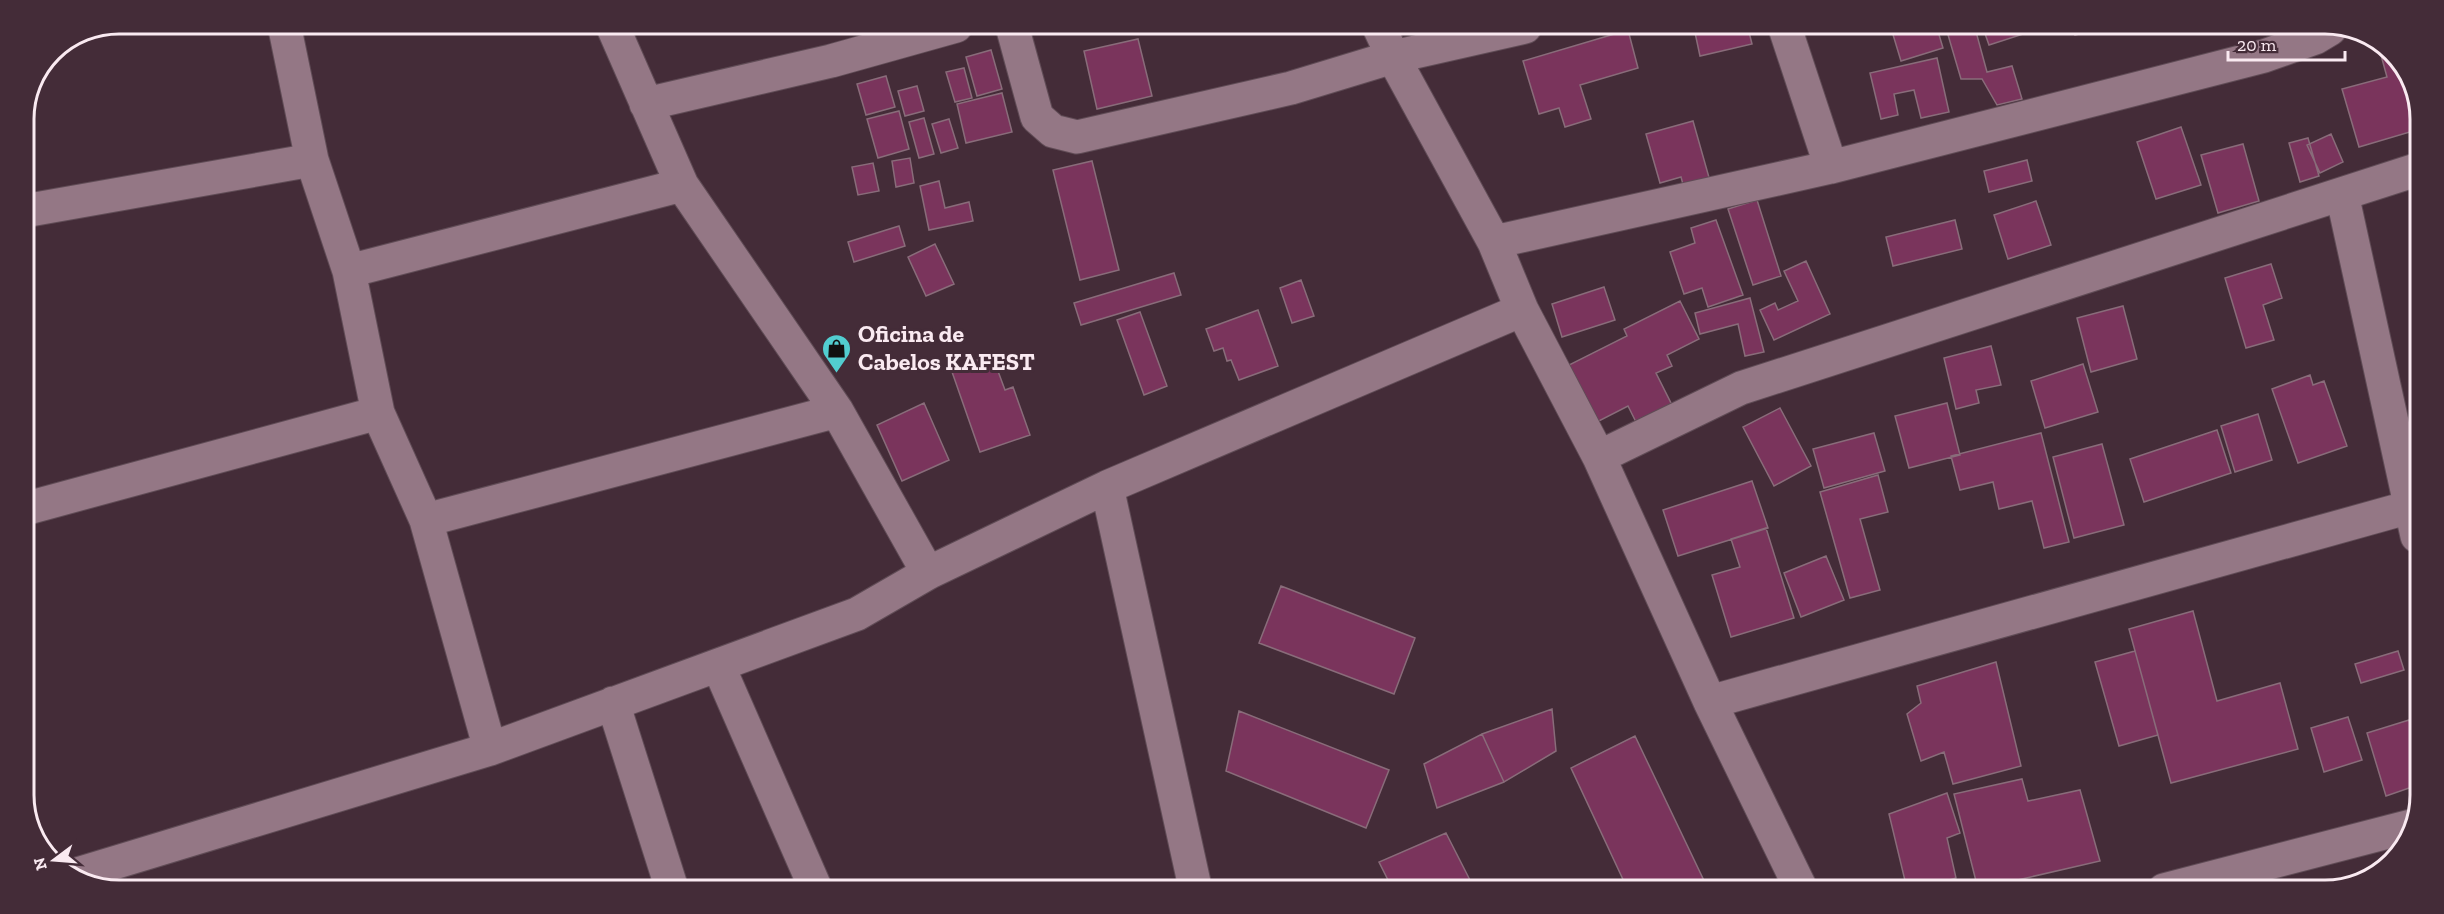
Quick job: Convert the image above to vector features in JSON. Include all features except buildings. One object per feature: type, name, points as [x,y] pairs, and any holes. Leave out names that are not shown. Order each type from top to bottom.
[{"type":"street","points":[[286,34],[312,160],[349,271],[378,413],[426,520],[490,749]]},
{"type":"street","points":[[616,34],[682,185],[837,411],[928,573]]},
{"type":"street","points":[[646,104],[831,61],[927,34]]},
{"type":"street","points":[[1014,34],[1037,117],[1053,131],[1077,137],[1291,87],[1393,57],[1494,34]]},
{"type":"street","points":[[1382,34],[1494,242],[1522,310],[1599,457],[1710,702],[1797,880]]},
{"type":"street","points":[[1787,34],[1831,167]]},
{"type":"street","points":[[1494,242],[1831,167],[2264,56],[2322,34]]},
{"type":"street","points":[[34,209],[312,160]]},
{"type":"street","points":[[1599,457],[1741,388],[2409,172]]},
{"type":"street","points":[[349,271],[682,185]]},
{"type":"street","points":[[2342,194],[2410,496]]},
{"type":"street","points":[[84,872],[490,749],[857,614],[928,573],[1107,487],[1522,310]]},
{"type":"street","points":[[426,520],[837,411]]},
{"type":"street","points":[[35,506],[378,413]]},
{"type":"street","points":[[1107,487],[1193,880]]},
{"type":"street","points":[[1710,702],[2410,517]]},
{"type":"street","points":[[718,665],[811,880]]},
{"type":"street","points":[[613,703],[669,880]]},
{"type":"street","points":[[2203,880],[2403,828]]},
{"type":"place","name":"Oficina de Cabelos KAFEST","points":[[837,374]]}]
